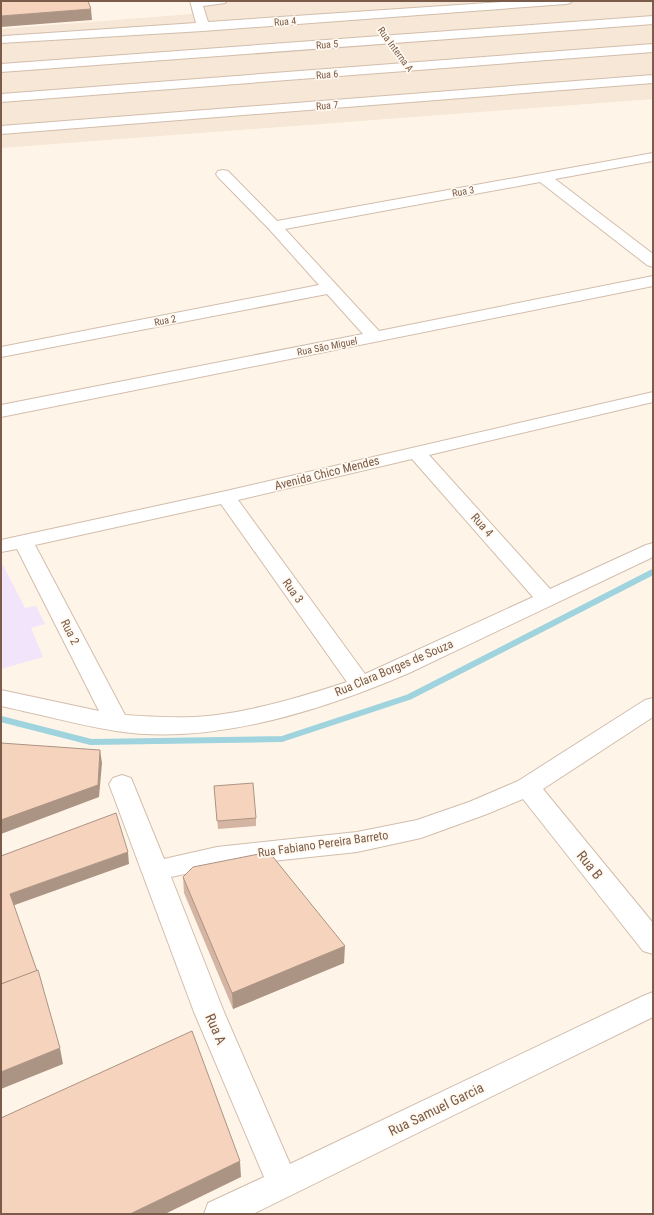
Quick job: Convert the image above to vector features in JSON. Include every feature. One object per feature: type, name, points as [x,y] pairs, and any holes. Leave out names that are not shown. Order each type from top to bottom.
[{"type":"street","points":[[203,27],[196,2],[221,1]]},
{"type":"street","name":"Rua Interna A","points":[[362,1],[398,54],[431,96]]},
{"type":"street","name":"Rua 4","points":[[5,38],[203,27],[566,1]]},
{"type":"street","name":"Rua 5","points":[[1,68],[653,20]]},
{"type":"street","name":"Rua 6","points":[[1,98],[653,48]]},
{"type":"street","name":"Rua 7","points":[[1,130],[653,79]]},
{"type":"street","name":"Rua 3","points":[[274,226],[653,157]]},
{"type":"street","points":[[223,174],[274,226],[375,337]]},
{"type":"street","points":[[543,177],[653,262]]},
{"type":"street","name":"Rua São Miguel","points":[[1,411],[653,281]]},
{"type":"street","name":"Rua 2","points":[[1,352],[330,288]]},
{"type":"street","name":"Avenida Chico Mendes","points":[[1,546],[226,497],[653,397]]},
{"type":"street","name":"Rua 4","points":[[416,452],[547,598]]},
{"type":"street","name":"Rua 3","points":[[226,497],[361,685]]},
{"type":"street","name":"Rua 2","points":[[23,541],[118,723]]},
{"type":"street","name":"Rua Clara Borges de Souza","points":[[1,698],[118,723],[162,726],[216,723],[299,706],[361,685],[401,668],[653,549]]},
{"type":"street","name":"Rua Fabiano Pereira Barreto","points":[[155,871],[217,857],[356,842],[421,829],[478,808],[527,787],[653,706]]},
{"type":"street","name":"Rua A","points":[[122,784],[208,1012],[283,1184]]},
{"type":"street","name":"Rua B","points":[[527,787],[653,943]]},
{"type":"street","name":"Rua Samuel Garcia","points":[[220,1214],[653,1004]]},
{"type":"shaded area","points":[[190,1],[653,1],[653,99],[1,148],[1,29],[192,14]]},
{"type":"shaded area","points":[[3,565],[25,608],[36,606],[45,624],[31,628],[43,657],[1,669],[1,566]]},
{"type":"building","points":[[1,1],[88,1],[91,9],[1,16]]},
{"type":"building","points":[[1,743],[100,750],[98,785],[1,820]]},
{"type":"building","points":[[253,783],[256,818],[217,821],[214,786]]},
{"type":"building","points":[[116,813],[128,852],[10,894],[37,971],[1,984],[1,856]]},
{"type":"building","points":[[269,852],[345,946],[232,993],[183,877],[193,867]]},
{"type":"building","points":[[38,970],[60,1048],[1,1072],[1,984]]},
{"type":"building","points":[[192,1031],[240,1161],[130,1214],[1,1214],[1,1118]]},
{"type":"waterway","points":[[1,719],[91,742],[282,739],[409,697],[653,572]]}]
